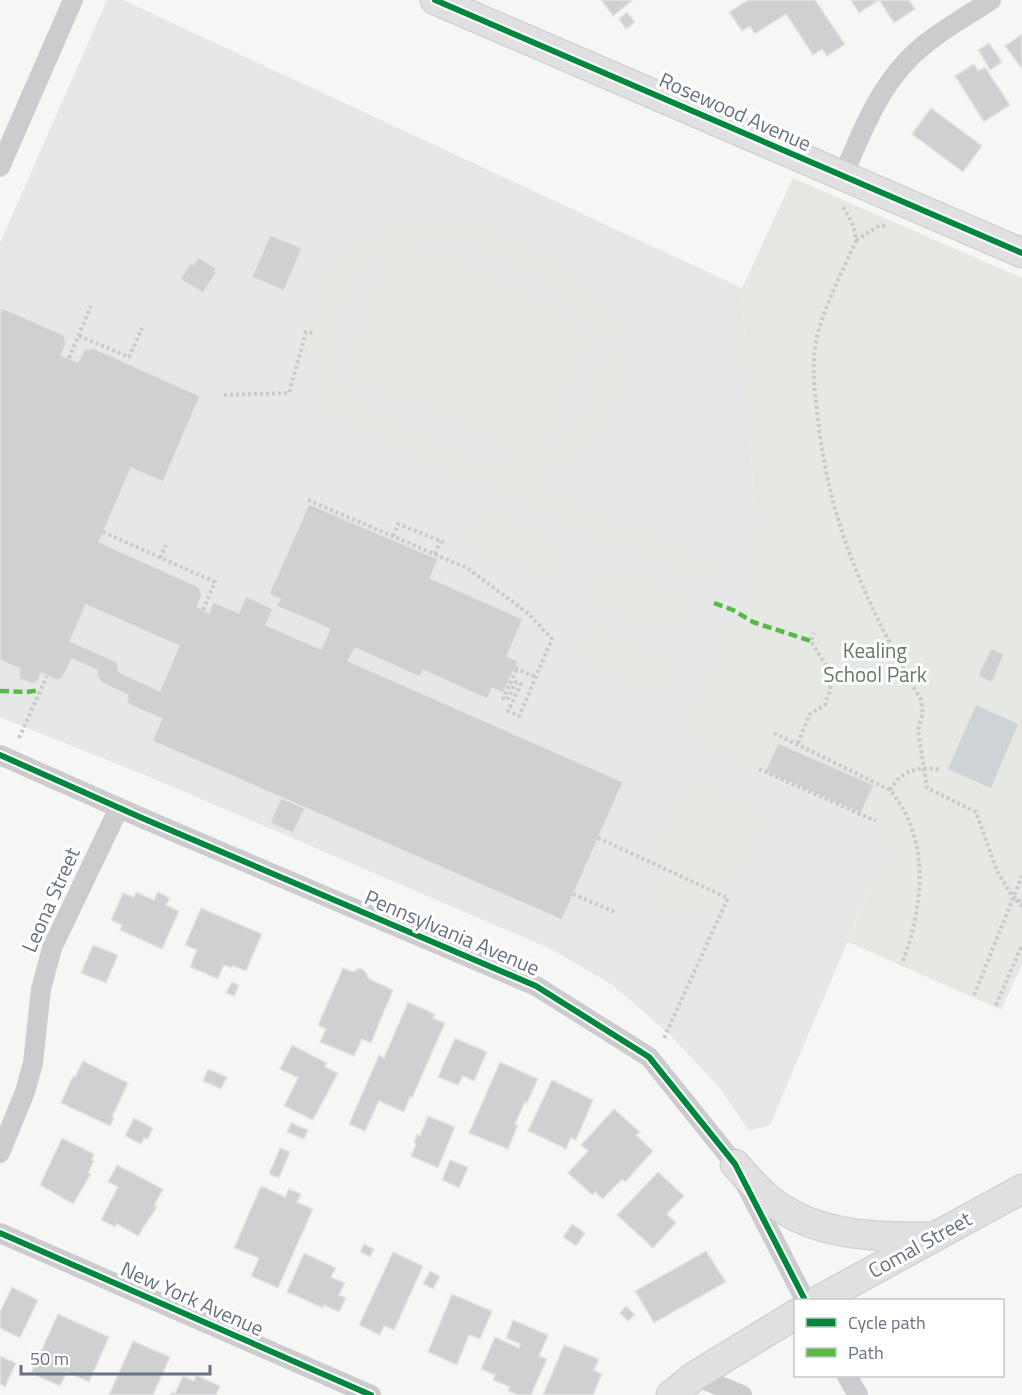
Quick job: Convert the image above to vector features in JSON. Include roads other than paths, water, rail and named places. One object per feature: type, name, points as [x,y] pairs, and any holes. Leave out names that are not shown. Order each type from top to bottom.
[{"type":"street","points":[[0,167],[73,0]]},
{"type":"street","name":"Rosewood Avenue","points":[[435,0],[478,9],[842,177],[1022,253]]},
{"type":"street","points":[[842,177],[885,88],[905,62],[924,45],[991,0]]},
{"type":"street","name":"Pennsylvania Avenue","points":[[0,755],[536,986],[649,1057],[735,1164],[804,1299]]},
{"type":"street","name":"Leona Street","points":[[0,1153],[25,1092],[33,1063],[41,989],[52,948],[119,808]]},
{"type":"street","points":[[735,1164],[764,1196],[794,1215],[833,1230],[876,1237],[935,1237]]},
{"type":"street","name":"Comal Street","points":[[821,1299],[1022,1188]]},
{"type":"street","name":"New York Avenue","points":[[0,1233],[371,1395]]},
{"type":"street","points":[[671,1395],[695,1376],[794,1315]]},
{"type":"street","points":[[695,1376],[742,1395]]},
{"type":"street","points":[[848,1377],[858,1395]]},
{"type":"park label","name":"Kealing School Park","points":[[875,663]]}]
